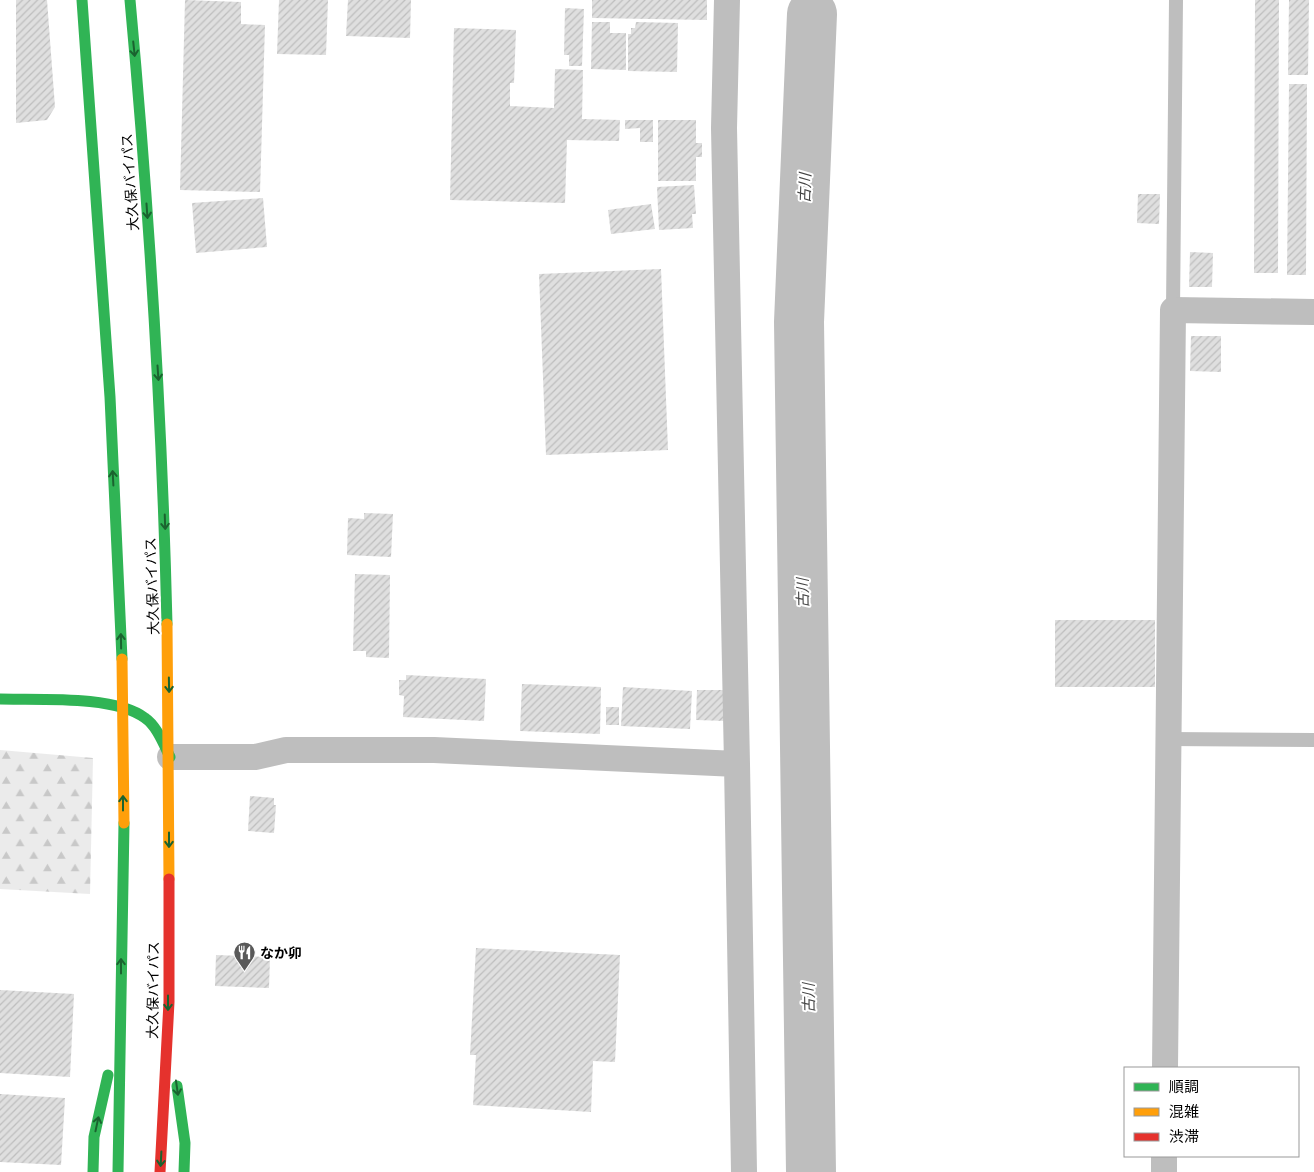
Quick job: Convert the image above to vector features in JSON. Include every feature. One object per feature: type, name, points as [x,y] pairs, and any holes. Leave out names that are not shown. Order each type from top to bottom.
[{"type":"main road","points":[[82,0],[108,359],[121,633],[123,706],[118,1172]]},
{"type":"main road","name":"大久保バイパス","points":[[130,0],[138,83],[160,395],[168,622],[170,757],[168,1022],[160,1172]]},
{"type":"main road","points":[[0,699],[74,701],[123,706],[146,718],[170,757]]},
{"type":"main road","points":[[93,1172],[94,1137],[121,1014]]},
{"type":"main road","points":[[168,1022],[185,1143],[184,1172]]},
{"type":"street","points":[[726,0],[724,138],[744,1172]]},
{"type":"street","points":[[1165,1067],[1173,310],[1314,312]]},
{"type":"street","points":[[170,757],[255,757],[286,750],[434,750],[737,764]]},
{"type":"street","points":[[1164,1157],[1164,1172]]},
{"type":"lane","points":[[1173,310],[1176,0]]},
{"type":"lane","points":[[1168,738],[1314,740]]},
{"type":"green space","points":[[0,750],[93,758],[90,894],[0,889]]},
{"type":"building","points":[[16,0],[47,0],[55,107],[47,120],[16,123]]},
{"type":"building","points":[[185,0],[241,2],[241,24],[265,25],[260,192],[180,190]]},
{"type":"building","points":[[279,0],[328,0],[326,55],[277,54]]},
{"type":"building","points":[[348,0],[411,0],[410,38],[346,36]]},
{"type":"building","points":[[592,0],[707,0],[707,20],[592,18]]},
{"type":"building","points":[[1255,0],[1279,0],[1278,273],[1254,273]]},
{"type":"building","points":[[1289,0],[1309,0],[1308,75],[1288,75]]},
{"type":"building","points":[[565,8],[584,9],[582,66],[569,66],[569,55],[564,55]]},
{"type":"building","points":[[592,22],[610,22],[610,33],[626,33],[626,70],[591,69]]},
{"type":"building","points":[[636,22],[678,23],[677,72],[628,71],[628,34],[631,34],[631,28],[635,28]]},
{"type":"building","points":[[454,28],[516,30],[514,83],[510,83],[510,106],[554,108],[555,69],[583,70],[582,119],[620,120],[619,141],[567,140],[565,203],[450,200]]},
{"type":"building","points":[[1289,84],[1307,84],[1306,275],[1287,275]]},
{"type":"building","points":[[625,120],[653,120],[653,142],[640,142],[640,128],[625,129]]},
{"type":"building","points":[[658,120],[696,120],[696,143],[702,143],[702,157],[696,157],[696,181],[658,181]]},
{"type":"building","points":[[694,185],[696,214],[692,214],[693,228],[659,230],[657,187]]},
{"type":"building","points":[[1138,194],[1160,194],[1159,224],[1137,223]]},
{"type":"building","points":[[263,198],[267,247],[196,253],[192,203]]},
{"type":"building","points":[[651,204],[655,229],[611,234],[608,210]]},
{"type":"building","points":[[1190,252],[1213,253],[1212,287],[1189,287]]},
{"type":"building","points":[[661,269],[668,450],[546,455],[539,274]]},
{"type":"building","points":[[1191,336],[1221,336],[1221,372],[1190,371]]},
{"type":"building","points":[[364,513],[393,514],[391,557],[347,555],[348,518],[364,519]]},
{"type":"building","points":[[355,574],[390,575],[389,658],[366,657],[366,651],[353,651]]},
{"type":"building","points":[[1055,620],[1155,620],[1155,687],[1055,687]]},
{"type":"building","points":[[406,675],[486,679],[484,721],[403,717],[404,696],[399,695],[399,680],[406,680]]},
{"type":"building","points":[[522,684],[601,687],[600,734],[520,731]]},
{"type":"building","points":[[623,687],[692,691],[690,729],[621,726]]},
{"type":"building","points":[[697,690],[725,690],[725,721],[696,720]]},
{"type":"building","points":[[606,707],[619,707],[619,725],[606,725]]},
{"type":"building","points":[[250,796],[274,798],[274,805],[276,805],[274,833],[248,831]]},
{"type":"building","points":[[476,948],[620,955],[615,1062],[593,1061],[591,1112],[473,1105],[476,1055],[470,1055]]},
{"type":"building","points":[[216,955],[270,957],[269,988],[215,986]]},
{"type":"building","points":[[0,990],[74,994],[70,1077],[0,1073]]},
{"type":"building","points":[[0,1094],[65,1098],[61,1165],[0,1162]]},
{"type":"waterway","points":[[809,0],[812,14]]},
{"type":"waterway","name":"古川","points":[[811,1172],[799,322],[812,14]]},
{"type":"traffic: fast","points":[[82,0],[110,397],[122,659]]},
{"type":"traffic: fast","points":[[130,0],[154,312],[167,624]]},
{"type":"traffic: fast","points":[[0,699],[76,700],[115,705],[132,711],[149,721],[160,736],[170,757]]},
{"type":"traffic: fast","points":[[118,1172],[124,823]]},
{"type":"traffic: fast","points":[[93,1172],[94,1137],[108,1075]]},
{"type":"traffic: fast","points":[[177,1086],[185,1143],[184,1172]]},
{"type":"traffic: slow","points":[[167,624],[169,879]]},
{"type":"traffic: slow","points":[[122,659],[124,823]]},
{"type":"traffic: jam","points":[[160,1172],[169,1002],[169,879]]},
{"type":"place","name":"なか卯","points":[[244,972]]}]
